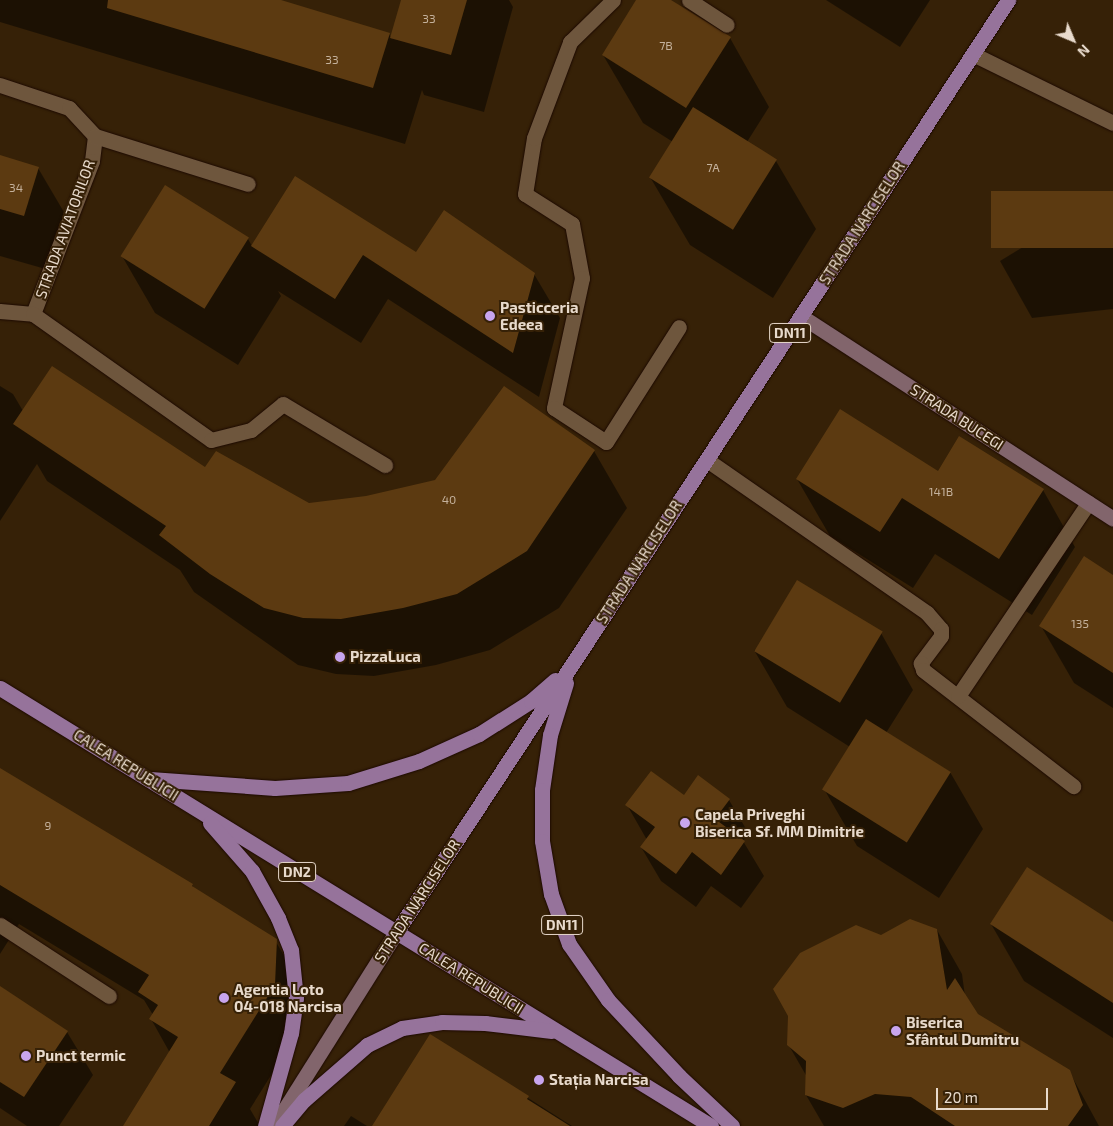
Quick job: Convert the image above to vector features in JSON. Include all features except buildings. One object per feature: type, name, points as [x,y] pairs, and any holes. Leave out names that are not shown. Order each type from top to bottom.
[{"type":"main road","name":"STRADA NARCISELOR","points":[[396,931],[1008,0]]},
{"type":"main road","name":"DN11","points":[[147,778],[275,788],[348,783],[419,761],[479,734],[531,701],[571,665]]},
{"type":"main road","name":"DN11","points":[[571,665],[550,735],[542,790],[542,841],[550,894],[569,944],[608,1000],[679,1076],[732,1126]]},
{"type":"main road","name":"CALEA REPUBLICII","points":[[0,688],[711,1126]]},
{"type":"main road","points":[[199,810],[252,871],[278,918],[291,950],[296,998],[291,1034],[265,1126]]},
{"type":"main road","points":[[282,1126],[304,1100],[367,1044],[402,1028],[442,1022],[485,1023],[556,1031]]},
{"type":"street","points":[[613,0],[570,42],[534,138],[524,194],[572,224],[582,278],[554,408],[606,442],[679,327]]},
{"type":"street","points":[[690,0],[727,25]]},
{"type":"street","points":[[973,54],[1113,123]]},
{"type":"street","points":[[0,85],[69,108],[95,136],[248,184]]},
{"type":"street","name":"STRADA AVIATORILOR","points":[[34,314],[92,161],[95,136]]},
{"type":"street","points":[[0,311],[34,314],[211,440],[251,430],[282,404],[385,465]]},
{"type":"street","name":"STRADA BUCEGI","points":[[801,316],[1113,519]]},
{"type":"street","points":[[706,460],[927,613],[941,629],[941,636],[922,663],[923,670],[1073,786]]},
{"type":"street","points":[[958,696],[1088,503]]},
{"type":"street","points":[[0,925],[109,996]]},
{"type":"street","name":"STRADA NARCISELOR","points":[[274,1126],[396,931]]},
{"type":"place","name":"Pasticceria Edeea","points":[[490,316]]},
{"type":"place","name":"PizzaLuca","points":[[340,657]]},
{"type":"place","name":"Capela Priveghi Biserica Sf. MM Dimitrie","points":[[685,823]]},
{"type":"place","name":"Agentia Loto 04-018 Narcisa","points":[[224,998]]},
{"type":"place","name":"Biserica Sfântul Dumitru","points":[[896,1031]]},
{"type":"place","name":"Punct termic","points":[[26,1056]]},
{"type":"place","name":"Stația Narcisa","points":[[539,1080]]}]
